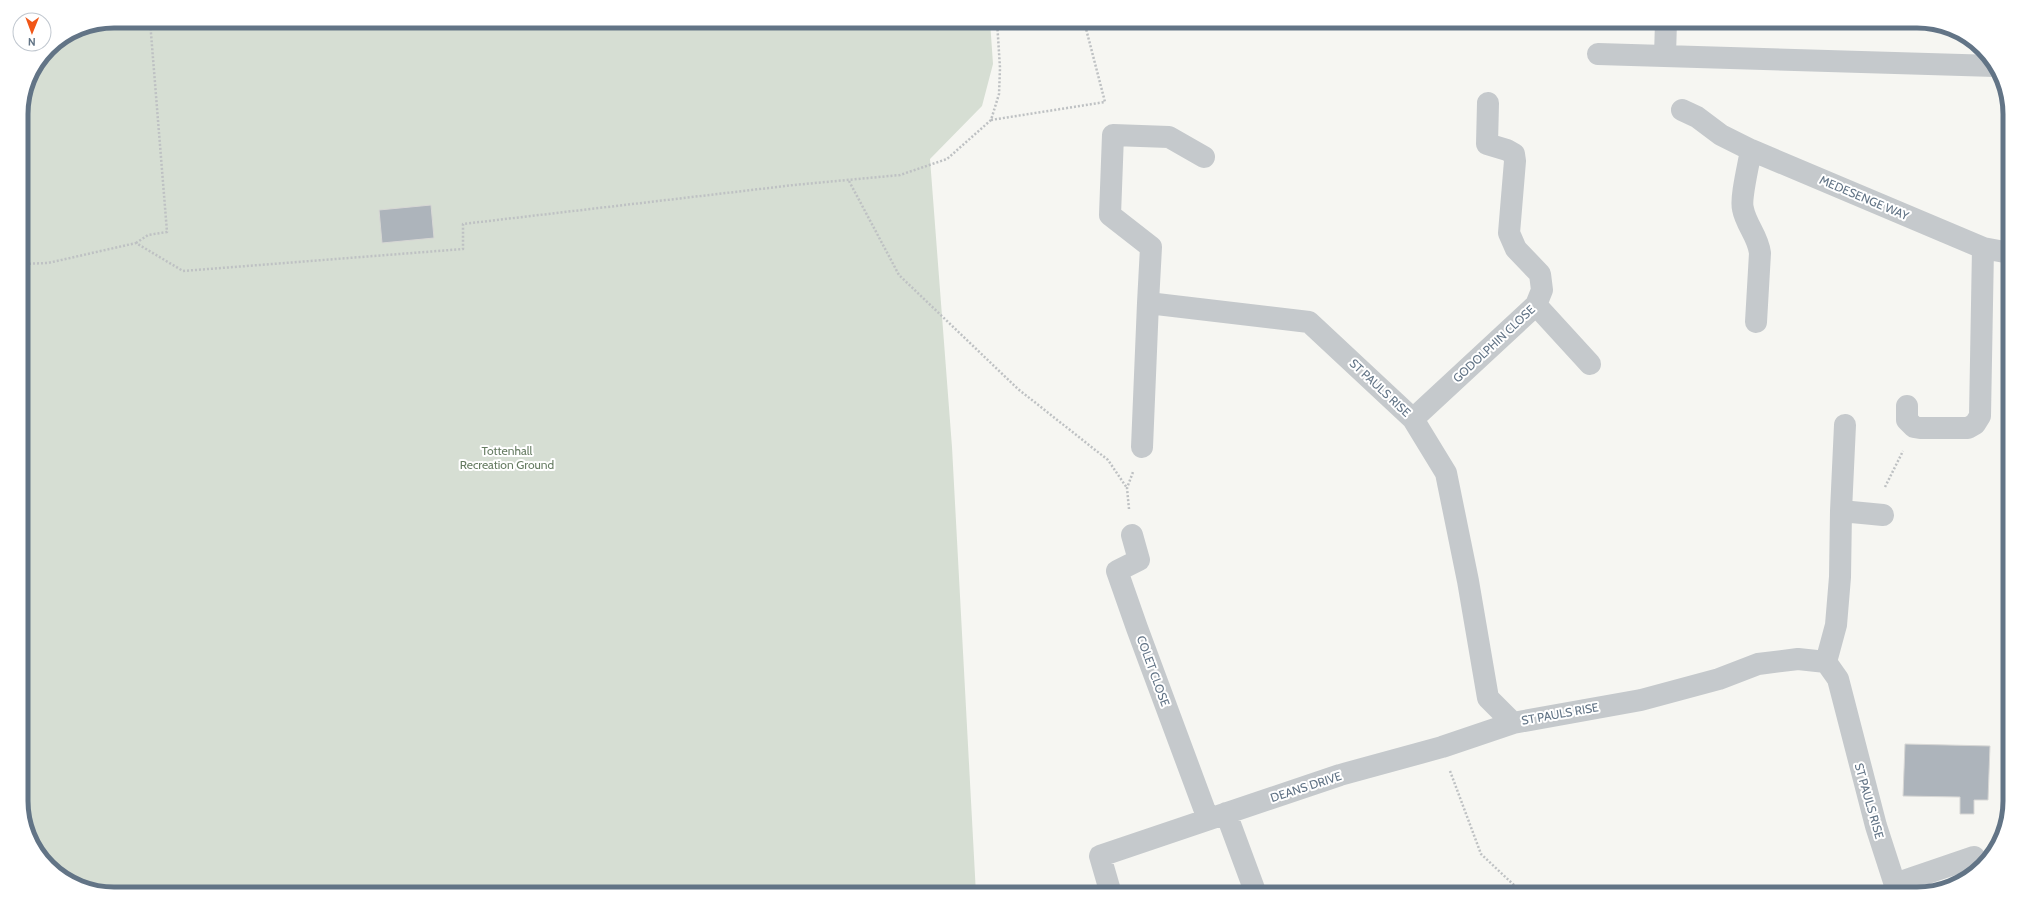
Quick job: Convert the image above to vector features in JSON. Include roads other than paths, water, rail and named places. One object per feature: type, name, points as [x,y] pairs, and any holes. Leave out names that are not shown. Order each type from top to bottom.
[{"type":"street","points":[[1665,56],[1666,28]]},
{"type":"street","points":[[1598,54],[1989,66]]},
{"type":"street","name":"GODOLPHIN CLOSE","points":[[1413,419],[1536,305],[1542,290],[1540,274],[1516,249],[1509,233],[1515,161],[1514,154],[1507,150],[1487,144],[1488,103]]},
{"type":"street","name":"MEDESENGE WAY","points":[[1682,110],[1697,117],[1720,135],[1751,150],[1982,248],[2003,251]]},
{"type":"street","points":[[1142,447],[1151,247],[1110,215],[1113,134],[1169,136],[1204,157]]},
{"type":"street","points":[[1751,150],[1742,208],[1748,224],[1759,242],[1760,253],[1756,322]]},
{"type":"street","points":[[1907,406],[1907,420],[1914,427],[1920,428],[1968,428],[1975,424],[1980,416],[1982,248]]},
{"type":"street","name":"ST PAULS RISE","points":[[1148,303],[1309,322],[1413,419],[1446,473],[1468,581],[1488,698],[1513,723],[1641,700],[1719,679],[1758,664],[1798,660],[1826,662],[1838,679],[1876,826],[1896,887]]},
{"type":"street","points":[[1536,305],[1590,364]]},
{"type":"street","points":[[1826,662],[1836,625],[1840,577],[1845,425]]},
{"type":"street","points":[[1841,511],[1877,514]]},
{"type":"street","name":"COLET CLOSE","points":[[1132,535],[1139,560],[1117,571],[1217,816]]},
{"type":"street","name":"DEANS DRIVE","points":[[1109,887],[1100,856],[1340,775],[1442,747],[1513,723]]},
{"type":"street","points":[[1217,816],[1252,887]]},
{"type":"street","points":[[1902,887],[1974,857]]},
{"type":"park label","name":"Tottenhall Recreation Ground","points":[[507,458]]}]
